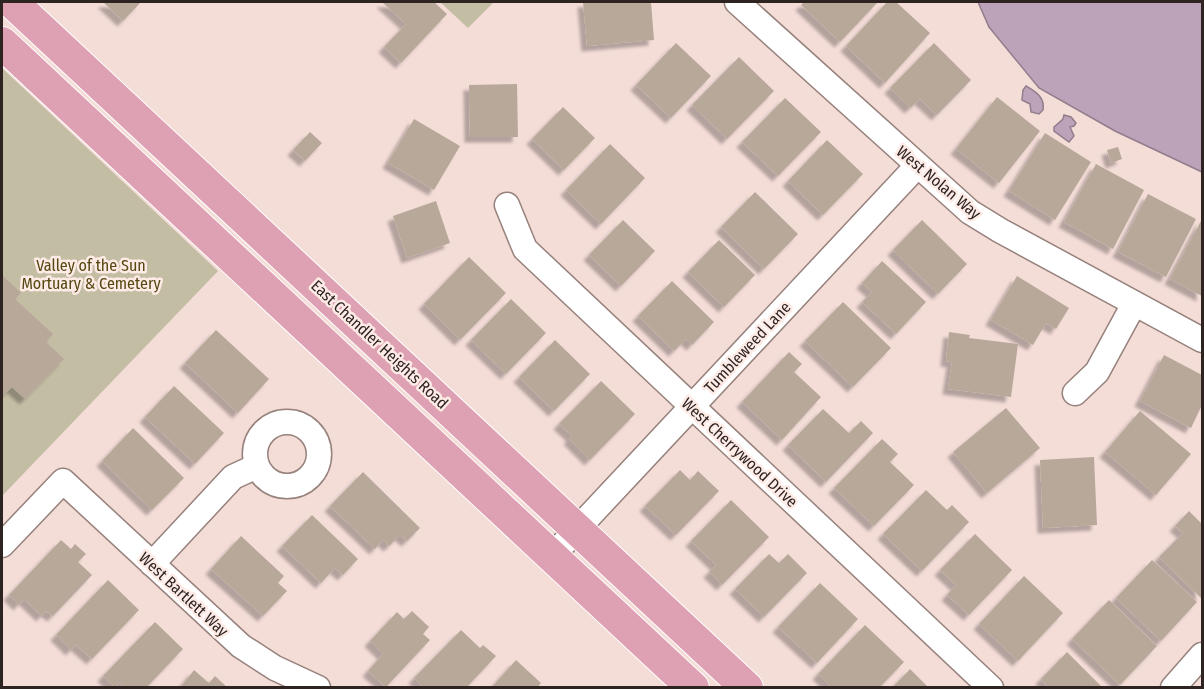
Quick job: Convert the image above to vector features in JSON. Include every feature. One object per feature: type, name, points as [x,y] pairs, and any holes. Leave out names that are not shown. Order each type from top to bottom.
[{"type":"main road","name":"East Chandler Heights Road","points":[[12,2],[747,687]]},
{"type":"main road","points":[[2,43],[693,687]]},
{"type":"street","name":"West Nolan Way","points":[[737,2],[970,212],[1203,340]]},
{"type":"street","name":"Tumbleweed Lane","points":[[552,556],[918,165]]},
{"type":"street","name":"West Cherrywood Drive","points":[[507,205],[525,249],[991,687]]},
{"type":"street","points":[[1075,393],[1097,372],[1134,304]]},
{"type":"street","points":[[152,564],[233,477],[257,466]]},
{"type":"street","name":"West Bartlett Way","points":[[2,545],[63,481],[241,646],[275,668],[318,687]]},
{"type":"street","points":[[1173,687],[1203,655]]},
{"type":"green space","points":[[440,2],[494,2],[468,28]]},
{"type":"green space","name":"Valley of the Sun Mortuary & Cemetery","points":[[2,68],[218,271],[2,496]]},
{"type":"shaded area","points":[[978,2],[1202,2],[1202,172],[1115,131],[1039,88],[989,27]]},
{"type":"shaded area","points":[[1026,86],[1043,102],[1043,110],[1039,114],[1031,112],[1030,104],[1022,100]]},
{"type":"shaded area","points":[[1064,115],[1071,117],[1076,123],[1070,127],[1074,136],[1069,142],[1054,131],[1054,127]]},
{"type":"building","points":[[103,2],[141,2],[123,21]]},
{"type":"building","points":[[382,2],[434,2],[447,14],[401,63],[384,47],[406,24]]},
{"type":"building","points":[[583,2],[651,2],[654,40],[587,46]]},
{"type":"building","points":[[804,2],[878,2],[840,42],[801,5]]},
{"type":"building","points":[[887,2],[896,2],[930,33],[885,83],[846,46]]},
{"type":"building","points":[[676,43],[711,76],[671,118],[636,85]]},
{"type":"building","points":[[934,43],[971,80],[937,115],[920,99],[910,108],[890,88]]},
{"type":"building","points":[[739,57],[774,91],[727,139],[692,105]]},
{"type":"building","points":[[517,84],[518,137],[470,137],[469,85]]},
{"type":"building","points":[[997,97],[1040,131],[999,183],[956,149]]},
{"type":"building","points":[[785,98],[821,132],[778,176],[742,142]]},
{"type":"building","points":[[563,107],[595,138],[564,170],[532,139]]},
{"type":"building","points":[[414,119],[460,146],[434,190],[388,163]]},
{"type":"building","points":[[310,132],[322,143],[305,161],[293,150]]},
{"type":"building","points":[[1045,133],[1091,162],[1055,220],[1009,191]]},
{"type":"building","points":[[827,140],[863,174],[823,215],[788,181]]},
{"type":"building","points":[[610,144],[645,178],[601,224],[566,190]]},
{"type":"building","points":[[1118,147],[1122,159],[1111,163],[1107,150]]},
{"type":"building","points":[[1096,164],[1144,190],[1113,249],[1064,222]]},
{"type":"building","points":[[755,192],[798,234],[764,269],[721,227]]},
{"type":"building","points":[[1148,194],[1196,219],[1166,277],[1118,252]]},
{"type":"building","points":[[436,201],[450,243],[407,258],[393,216]]},
{"type":"building","points":[[1202,219],[1202,296],[1170,279]]},
{"type":"building","points":[[623,220],[655,251],[621,286],[589,255]]},
{"type":"building","points":[[922,220],[967,264],[938,294],[893,250]]},
{"type":"building","points":[[719,240],[755,275],[724,307],[688,272]]},
{"type":"building","points":[[469,257],[506,293],[460,340],[424,304]]},
{"type":"building","points":[[882,261],[926,302],[896,334],[862,302],[872,292],[862,283]]},
{"type":"building","points":[[2,275],[21,293],[15,299],[53,334],[46,342],[64,359],[25,399],[12,387],[2,397]]},
{"type":"building","points":[[1017,276],[1069,308],[1056,329],[1046,323],[1033,345],[991,320]]},
{"type":"building","points":[[672,281],[714,322],[692,345],[686,339],[674,351],[638,316]]},
{"type":"building","points":[[511,299],[546,333],[506,374],[471,340]]},
{"type":"building","points":[[843,302],[891,348],[853,387],[805,341]]},
{"type":"building","points":[[216,330],[269,379],[238,413],[185,363]]},
{"type":"building","points":[[949,332],[970,335],[969,338],[1018,344],[1011,397],[948,389],[952,362],[946,361]]},
{"type":"building","points":[[555,340],[590,374],[554,411],[519,377]]},
{"type":"building","points":[[789,352],[802,364],[794,372],[821,397],[782,440],[742,402]]},
{"type":"building","points":[[1164,355],[1202,375],[1202,405],[1191,428],[1140,401]]},
{"type":"building","points":[[601,381],[635,414],[590,460],[569,439],[572,436],[559,424]]},
{"type":"building","points":[[174,386],[224,433],[195,464],[145,417]]},
{"type":"building","points":[[1006,408],[1040,448],[987,493],[953,452]]},
{"type":"building","points":[[823,409],[849,433],[861,421],[873,433],[826,482],[788,445]]},
{"type":"building","points":[[1140,411],[1191,454],[1156,495],[1105,452]]},
{"type":"building","points":[[133,428],[184,478],[152,510],[102,461]]},
{"type":"building","points":[[882,439],[898,454],[890,462],[914,485],[874,526],[834,488]]},
{"type":"building","points":[[1094,457],[1097,525],[1043,528],[1040,460]]},
{"type":"building","points":[[680,470],[690,480],[698,471],[719,491],[676,535],[645,506]]},
{"type":"building","points":[[363,472],[420,528],[407,541],[400,535],[389,546],[383,540],[375,549],[330,506]]},
{"type":"building","points":[[926,490],[947,510],[952,505],[969,522],[922,571],[883,534]]},
{"type":"building","points":[[731,500],[769,537],[722,585],[709,572],[716,565],[691,541]]},
{"type":"building","points":[[1189,511],[1202,524],[1201,598],[1159,557],[1183,533],[1175,526]]},
{"type":"building","points":[[312,515],[358,559],[343,575],[335,568],[321,583],[282,546]]},
{"type":"building","points":[[975,534],[1012,570],[969,615],[947,595],[956,585],[940,570]]},
{"type":"building","points":[[241,536],[284,576],[278,583],[287,591],[263,616],[211,569]]},
{"type":"building","points":[[61,540],[71,549],[75,544],[86,554],[78,562],[92,575],[53,616],[46,611],[42,616],[24,599],[19,605],[9,595]]},
{"type":"building","points":[[769,554],[779,563],[788,554],[807,573],[764,617],[735,589]]},
{"type":"building","points":[[1152,560],[1197,602],[1161,641],[1116,598]]},
{"type":"building","points":[[1024,576],[1063,613],[1018,661],[979,624]]},
{"type":"building","points":[[108,580],[139,610],[92,659],[76,645],[71,650],[56,635]]},
{"type":"building","points":[[820,583],[858,619],[817,663],[778,627]]},
{"type":"building","points":[[1109,600],[1157,646],[1120,685],[1072,639]]},
{"type":"building","points":[[412,611],[429,627],[423,634],[430,640],[386,687],[368,671],[383,654],[370,641],[397,612],[404,619]]},
{"type":"building","points":[[155,622],[183,649],[146,688],[125,688],[120,682],[115,688],[103,676]]},
{"type":"building","points":[[865,625],[904,662],[879,688],[832,688],[818,674]]},
{"type":"building","points":[[461,630],[480,648],[483,645],[496,656],[466,688],[424,688],[414,678]]},
{"type":"building","points":[[1067,652],[1103,688],[1049,688],[1041,679]]},
{"type":"building","points":[[516,660],[541,683],[537,688],[491,688]]},
{"type":"building","points":[[910,669],[929,688],[892,688]]},
{"type":"building","points":[[194,670],[209,683],[215,676],[228,688],[180,688]]}]
